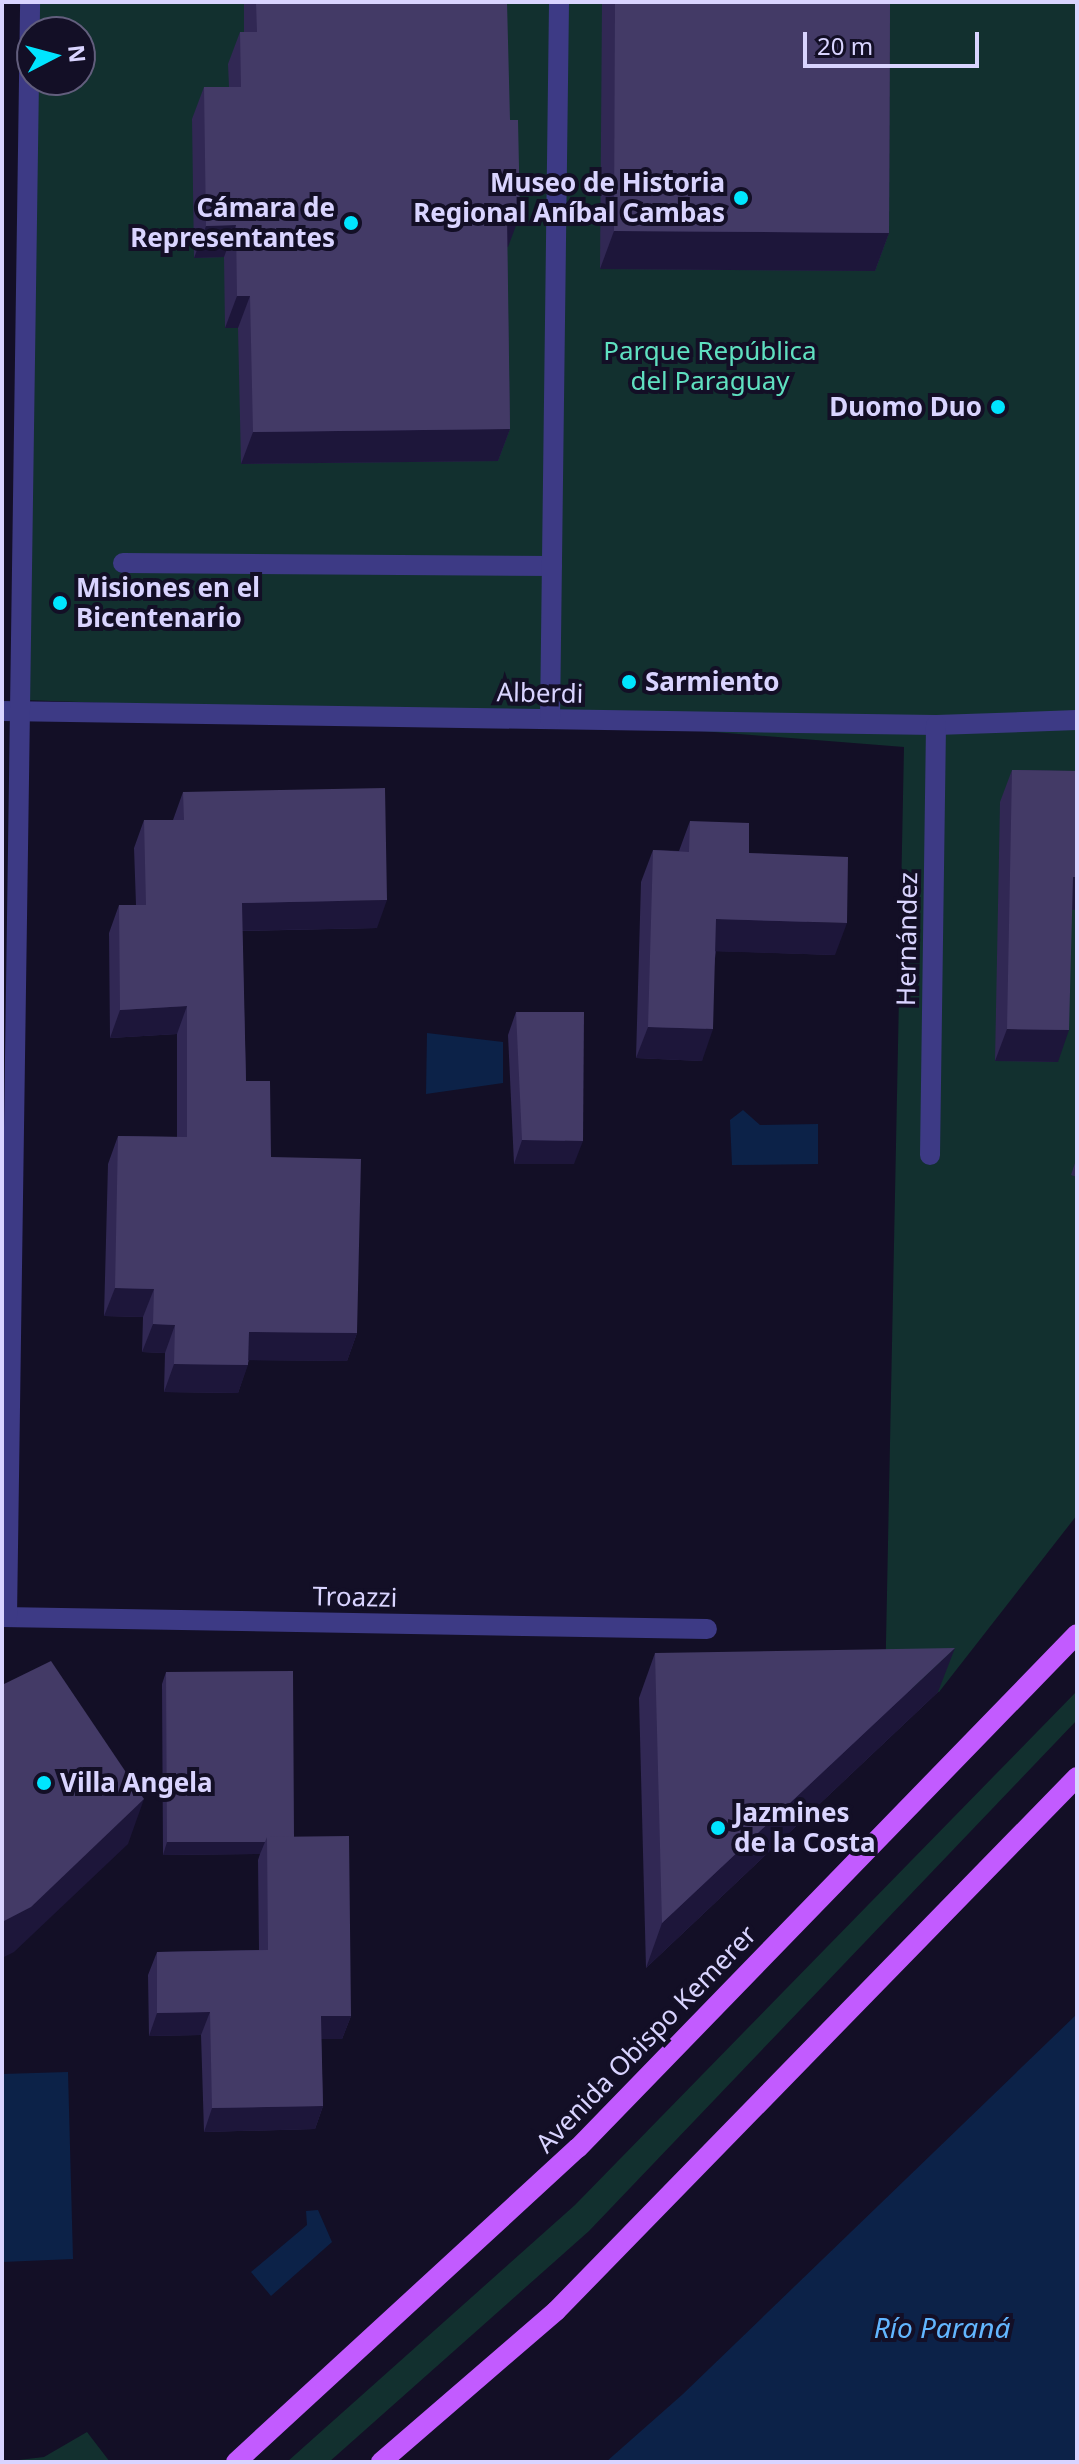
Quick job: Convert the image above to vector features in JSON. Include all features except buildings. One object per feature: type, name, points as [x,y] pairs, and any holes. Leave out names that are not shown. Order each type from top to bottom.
[{"type":"main road","name":"Avenida Obispo Kemerer","points":[[236,2462],[578,2148],[1077,1634]]},
{"type":"main road","points":[[381,2462],[556,2311],[1077,1777]]},
{"type":"street","points":[[5,1617],[11,711],[30,2]]},
{"type":"street","points":[[550,719],[559,2]]},
{"type":"street","points":[[123,563],[552,566]]},
{"type":"street","name":"Alberdi","points":[[11,711],[936,725],[1077,720]]},
{"type":"street","name":"Hernández","points":[[930,1155],[936,725]]},
{"type":"street","name":"Troazzi","points":[[5,1617],[707,1629]]},
{"type":"green space","name":"Parque República del Paraguay","points":[[30,2],[1077,2],[1077,1515],[939,1692],[885,1692],[904,747],[550,719],[24,700],[29,96],[96,96],[96,16],[30,16]]},
{"type":"green space","points":[[1077,1691],[1077,1720],[589,2231],[329,2462],[287,2462],[575,2205]]},
{"type":"green space","points":[[87,2432],[110,2462],[2,2462],[44,2457]]},
{"type":"water","points":[[427,1033],[503,1042],[503,1083],[426,1094]]},
{"type":"water","points":[[743,1110],[760,1125],[818,1124],[818,1164],[732,1165],[730,1120]]},
{"type":"water","name":"Río Paraná","points":[[1077,2014],[1077,2462],[606,2462],[683,2394]]},
{"type":"water","points":[[68,2072],[73,2259],[2,2262],[2,2074]]},
{"type":"water","points":[[318,2210],[332,2242],[271,2296],[251,2272],[307,2225],[306,2211]]},
{"type":"place","name":"Museo de Historia Regional Aníbal Cambas","points":[[741,198]]},
{"type":"place","name":"Cámara de Representantes","points":[[351,223]]},
{"type":"place","name":"Duomo Duo","points":[[998,407]]},
{"type":"place","name":"Misiones en el Bicentenario","points":[[60,603]]},
{"type":"place","name":"Sarmiento","points":[[629,682]]},
{"type":"place","name":"Villa Angela","points":[[44,1783]]},
{"type":"place","name":"Jazmines de la Costa","points":[[718,1828]]}]
